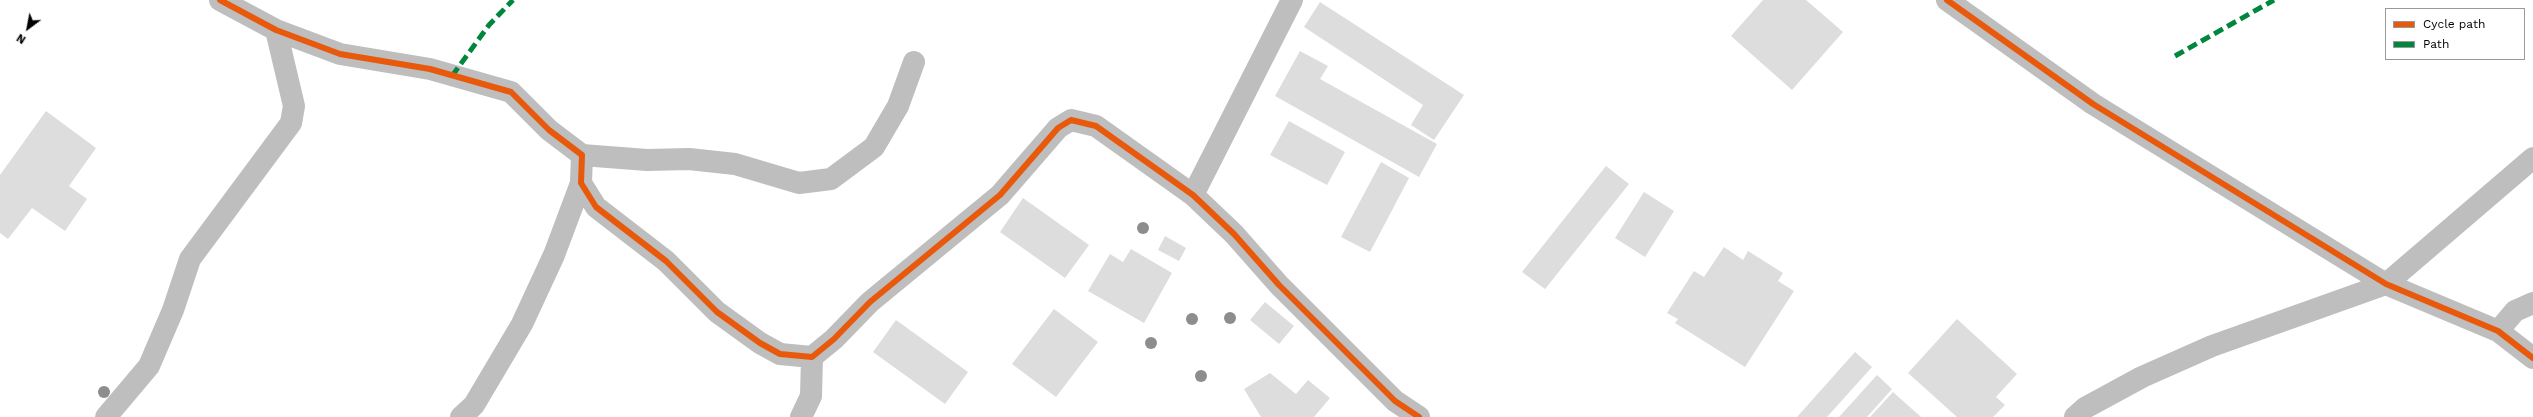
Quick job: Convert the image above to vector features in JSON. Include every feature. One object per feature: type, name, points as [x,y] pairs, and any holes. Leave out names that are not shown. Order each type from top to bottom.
[{"type":"street","points":[[220,0],[276,30],[340,54],[430,70],[511,92],[550,130],[582,155],[647,160],[689,159],[735,164],[799,183],[831,179],[874,147],[898,106],[914,62]]},
{"type":"street","points":[[1193,195],[1292,0]]},
{"type":"street","points":[[1947,0],[2093,104],[2386,284],[2498,331],[2533,358]]},
{"type":"street","points":[[106,417],[149,366],[173,310],[190,259],[291,123],[294,106],[276,30]]},
{"type":"street","points":[[581,183],[596,207],[666,261],[717,312],[760,343],[780,354],[812,357],[834,339],[870,302],[1000,195],[1058,128],[1071,120],[1096,126],[1193,195],[1234,234],[1279,285],[1395,401],[1419,417]]},
{"type":"street","points":[[461,417],[474,406],[522,324],[554,255],[581,183],[582,155]]},
{"type":"street","points":[[2075,417],[2085,408],[2142,377],[2212,346],[2386,284],[2533,158]]},
{"type":"street","points":[[2498,331],[2515,311],[2533,303]]},
{"type":"street","points":[[801,417],[811,396],[812,357]]},
{"type":"building","points":[[1763,0],[1806,0],[1843,32],[1792,90],[1731,36]]},
{"type":"building","points":[[1320,2],[1464,95],[1434,140],[1411,125],[1423,105],[1304,27]]},
{"type":"building","points":[[1300,51],[1328,66],[1320,79],[1437,144],[1419,177],[1275,96]]},
{"type":"building","points":[[46,111],[96,148],[69,186],[87,199],[65,231],[32,208],[8,239],[0,233],[0,175]]},
{"type":"building","points":[[1289,121],[1345,152],[1327,185],[1270,155]]},
{"type":"building","points":[[1381,162],[1409,178],[1370,252],[1341,237]]},
{"type":"building","points":[[1606,166],[1629,184],[1545,289],[1522,272]]},
{"type":"building","points":[[1644,192],[1674,211],[1645,257],[1615,238]]},
{"type":"building","points":[[1023,198],[1089,245],[1065,278],[1000,232]]},
{"type":"building","points":[[1165,236],[1186,248],[1179,261],[1158,250]]},
{"type":"building","points":[[1724,247],[1743,260],[1748,251],[1783,273],[1778,281],[1794,291],[1745,367],[1675,323],[1678,319],[1667,313],[1694,271],[1704,277]]},
{"type":"building","points":[[1131,249],[1172,273],[1144,323],[1088,291],[1110,254],[1123,262]]},
{"type":"building","points":[[1265,302],[1294,326],[1279,344],[1250,320]]},
{"type":"building","points":[[1054,309],[1098,342],[1056,397],[1012,364]]},
{"type":"building","points":[[1957,319],[2017,374],[1996,397],[2005,405],[1993,417],[1957,417],[1908,373]]},
{"type":"building","points":[[896,320],[968,372],[945,404],[873,352]]},
{"type":"building","points":[[1855,352],[1872,367],[1827,417],[1797,417]]},
{"type":"building","points":[[1270,373],[1296,394],[1308,380],[1330,398],[1314,417],[1261,417],[1244,389]]},
{"type":"building","points":[[1877,375],[1892,389],[1867,417],[1839,417]]},
{"type":"building","points":[[1893,392],[1921,417],[1870,417]]},
{"type":"marked path","points":[[452,76],[489,25],[513,0]]},
{"type":"marked path","points":[[2175,56],[2274,0]]},
{"type":"cycle path","points":[[220,0],[276,30],[340,54],[430,69],[511,92],[549,130],[582,155],[581,183],[596,207],[666,261],[717,312],[760,343],[780,354],[812,357],[834,339],[870,302],[1000,195],[1058,128],[1071,120],[1096,126],[1193,195],[1234,234],[1279,285],[1395,401],[1419,417]]},
{"type":"cycle path","points":[[1947,0],[2093,104],[2386,284],[2498,331],[2533,358]]}]
